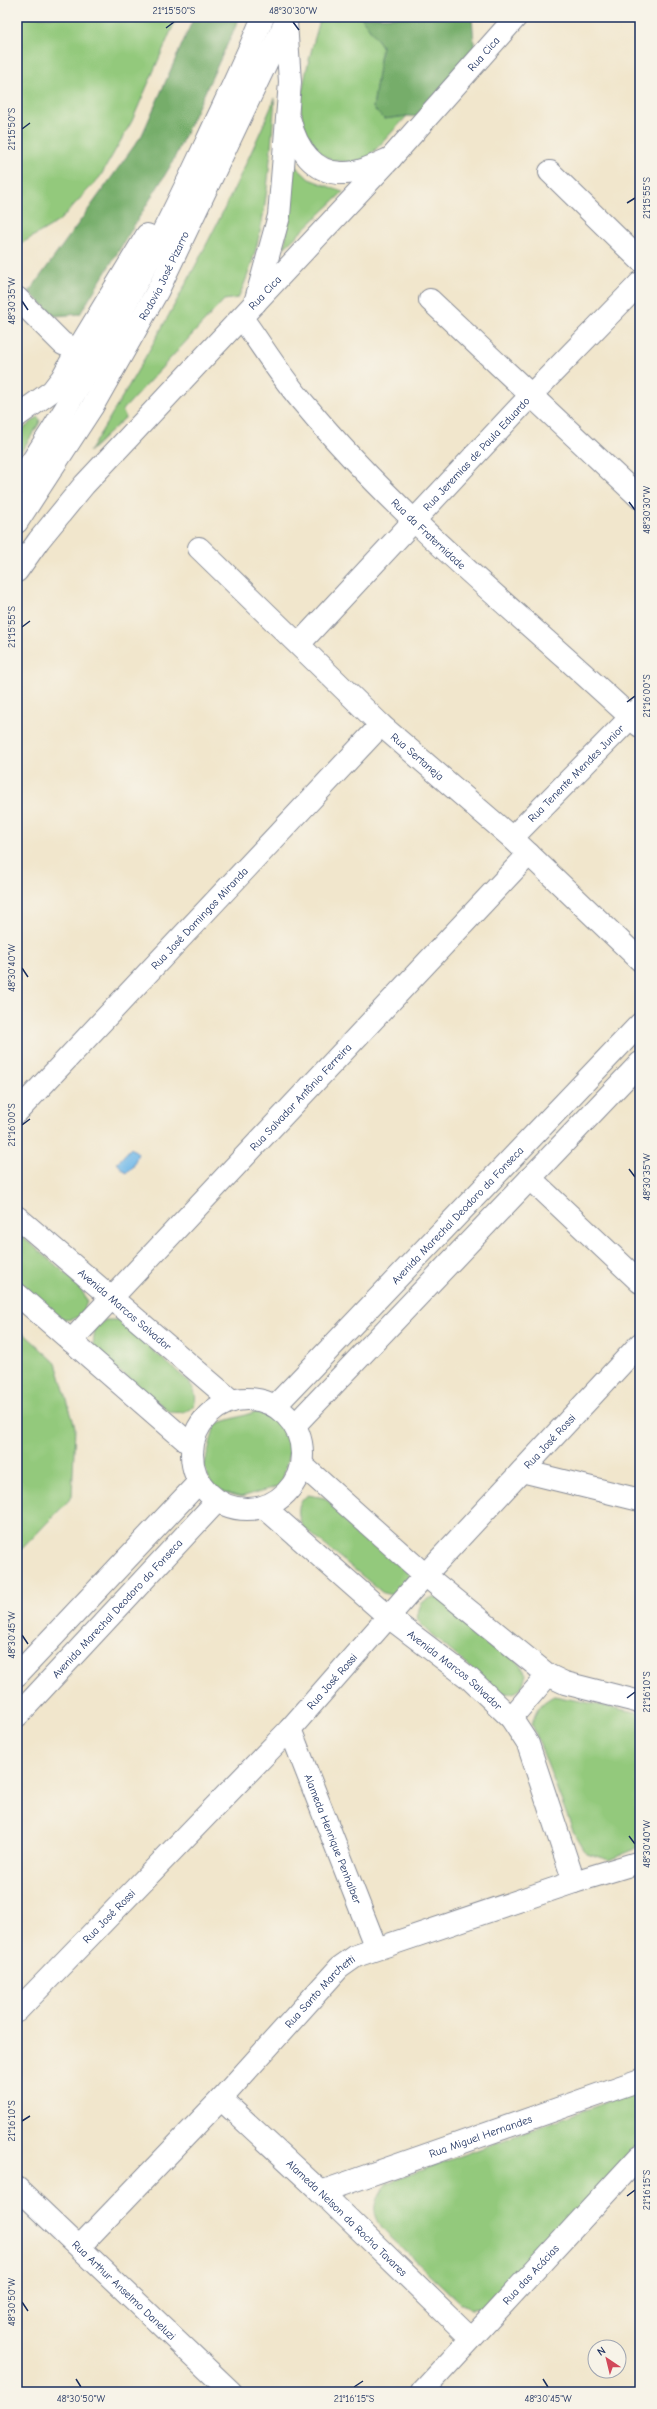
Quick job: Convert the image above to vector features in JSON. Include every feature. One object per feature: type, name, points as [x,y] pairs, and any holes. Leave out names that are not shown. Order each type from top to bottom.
[{"type":"street","points":[[21,412],[52,391],[62,378],[175,184],[258,17]]},
{"type":"street","name":"Rodovia José Pizarro","points":[[17,484],[110,334],[195,167],[263,17]]},
{"type":"street","name":"Rua Cica","points":[[17,571],[39,540],[84,485],[391,158],[516,17]]},
{"type":"street","points":[[249,311],[279,216],[290,82],[287,19]]},
{"type":"street","name":"Rodovia José Pizarro","points":[[17,522],[92,407],[158,290],[287,19]]},
{"type":"street","points":[[288,111],[292,133],[302,150],[314,164],[328,172],[345,174],[365,170],[391,158]]},
{"type":"street","points":[[550,172],[640,260]]},
{"type":"street","name":"Rua Jeremias de Paula Eduardo","points":[[299,644],[531,395],[640,283]]},
{"type":"street","points":[[17,298],[63,344],[78,349]]},
{"type":"street","points":[[430,300],[640,498]]},
{"type":"street","name":"Rua da Fraternidade","points":[[249,311],[305,405],[354,461],[414,520],[637,717]]},
{"type":"street","name":"Rua Sertaneja","points":[[199,548],[299,644],[381,726],[512,838],[640,960]]},
{"type":"street","name":"Rua Tenente Mendes Junior","points":[[512,838],[637,717]]},
{"type":"street","name":"Rua José Domingos Miranda","points":[[17,1112],[381,726]]},
{"type":"street","name":"Rua Salvador Antônio Ferreira","points":[[72,1341],[111,1297],[529,854]]},
{"type":"street","name":"Avenida Marechal Deodoro da Fonseca","points":[[275,1406],[640,1024]]},
{"type":"street","points":[[295,1426],[640,1063]]},
{"type":"street","points":[[530,1178],[640,1282]]},
{"type":"street","name":"Avenida Marcos Salvador","points":[[17,1218],[232,1401]]},
{"type":"street","points":[[17,1294],[192,1446]]},
{"type":"street","name":"Rua José Rossi","points":[[17,2011],[290,1729],[390,1618],[425,1575],[640,1344]]},
{"type":"street","points":[[254,1399],[275,1406],[285,1414],[295,1426],[303,1450],[302,1466],[297,1479],[288,1491],[277,1501],[264,1507],[248,1510],[237,1509],[217,1501],[207,1493],[199,1482],[192,1465],[192,1446],[202,1422],[210,1413],[232,1401],[254,1399]]},
{"type":"street","points":[[302,1466],[425,1575],[548,1675],[565,1683],[640,1702]]},
{"type":"street","points":[[522,1471],[640,1500]]},
{"type":"street","points":[[17,1675],[199,1482]]},
{"type":"street","name":"Avenida Marechal Deodoro da Fonseca","points":[[17,1716],[217,1501]]},
{"type":"street","name":"Avenida Marcos Salvador","points":[[264,1507],[390,1618],[470,1680],[511,1718],[528,1744],[574,1882]]},
{"type":"street","points":[[511,1718],[548,1675]]},
{"type":"street","name":"Alameda Henrique Penhalber","points":[[290,1729],[376,1948]]},
{"type":"street","name":"Rua Santo Marchetti","points":[[80,2246],[221,2099],[339,1968],[356,1956],[574,1882],[640,1862]]},
{"type":"street","name":"Rua Miguel Hernandes","points":[[321,2192],[640,2080]]},
{"type":"street","name":"Alameda Nelson da Rocha Tavares","points":[[221,2099],[321,2192],[471,2338]]},
{"type":"street","name":"Rua das Acácias","points":[[422,2392],[640,2156]]},
{"type":"street","name":"Rua Arthur Anselmo Daneluzi","points":[[17,2188],[80,2246],[231,2392]]},
{"type":"green space","points":[[17,17],[177,17],[132,121],[100,177],[59,221],[17,246]]},
{"type":"green space","points":[[194,17],[240,17],[171,165],[80,314],[55,316],[29,292],[142,135]]},
{"type":"green space","points":[[321,17],[361,17],[382,46],[373,108],[384,119],[407,116],[363,163],[336,161],[326,157],[310,139],[304,124],[301,110],[302,91]]},
{"type":"green space","points":[[361,17],[472,17],[475,54],[420,117],[407,116],[384,119],[373,108],[382,46]]},
{"type":"green space","points":[[275,98],[266,200],[256,250],[238,298],[224,300],[122,411],[126,417],[89,452],[140,366],[189,278],[234,189]]},
{"type":"green space","points":[[294,165],[309,179],[343,192],[284,248],[290,216]]},
{"type":"green space","points":[[38,417],[40,420],[39,424],[17,458],[17,434]]},
{"type":"green space","points":[[17,1232],[78,1284],[87,1300],[81,1313],[74,1319],[64,1319],[54,1315],[44,1308],[17,1283]]},
{"type":"green space","points":[[105,1320],[118,1320],[188,1381],[193,1387],[195,1394],[194,1404],[191,1408],[179,1413],[170,1412],[102,1357],[93,1345],[95,1328]]},
{"type":"green space","points":[[17,1327],[56,1363],[75,1427],[72,1497],[17,1554]]},
{"type":"green space","points":[[255,1412],[273,1419],[282,1426],[292,1442],[282,1482],[279,1486],[241,1497],[224,1492],[211,1483],[204,1467],[215,1424]]},
{"type":"green space","points":[[308,1495],[325,1498],[409,1572],[409,1582],[393,1595],[383,1593],[303,1527],[299,1510],[301,1502]]},
{"type":"green space","points":[[434,1597],[445,1600],[519,1663],[526,1674],[522,1685],[517,1691],[514,1693],[499,1692],[425,1629],[417,1619],[419,1610],[423,1602]]},
{"type":"green space","points":[[554,1696],[640,1713],[640,1847],[609,1860],[586,1853],[573,1831],[532,1724],[539,1707],[545,1701]]},
{"type":"green space","points":[[640,2090],[640,2153],[487,2307],[472,2309],[460,2303],[383,2230],[376,2217],[376,2201],[387,2183]]},
{"type":"water","points":[[131,1148],[138,1153],[133,1167],[126,1173],[117,1163]]}]
